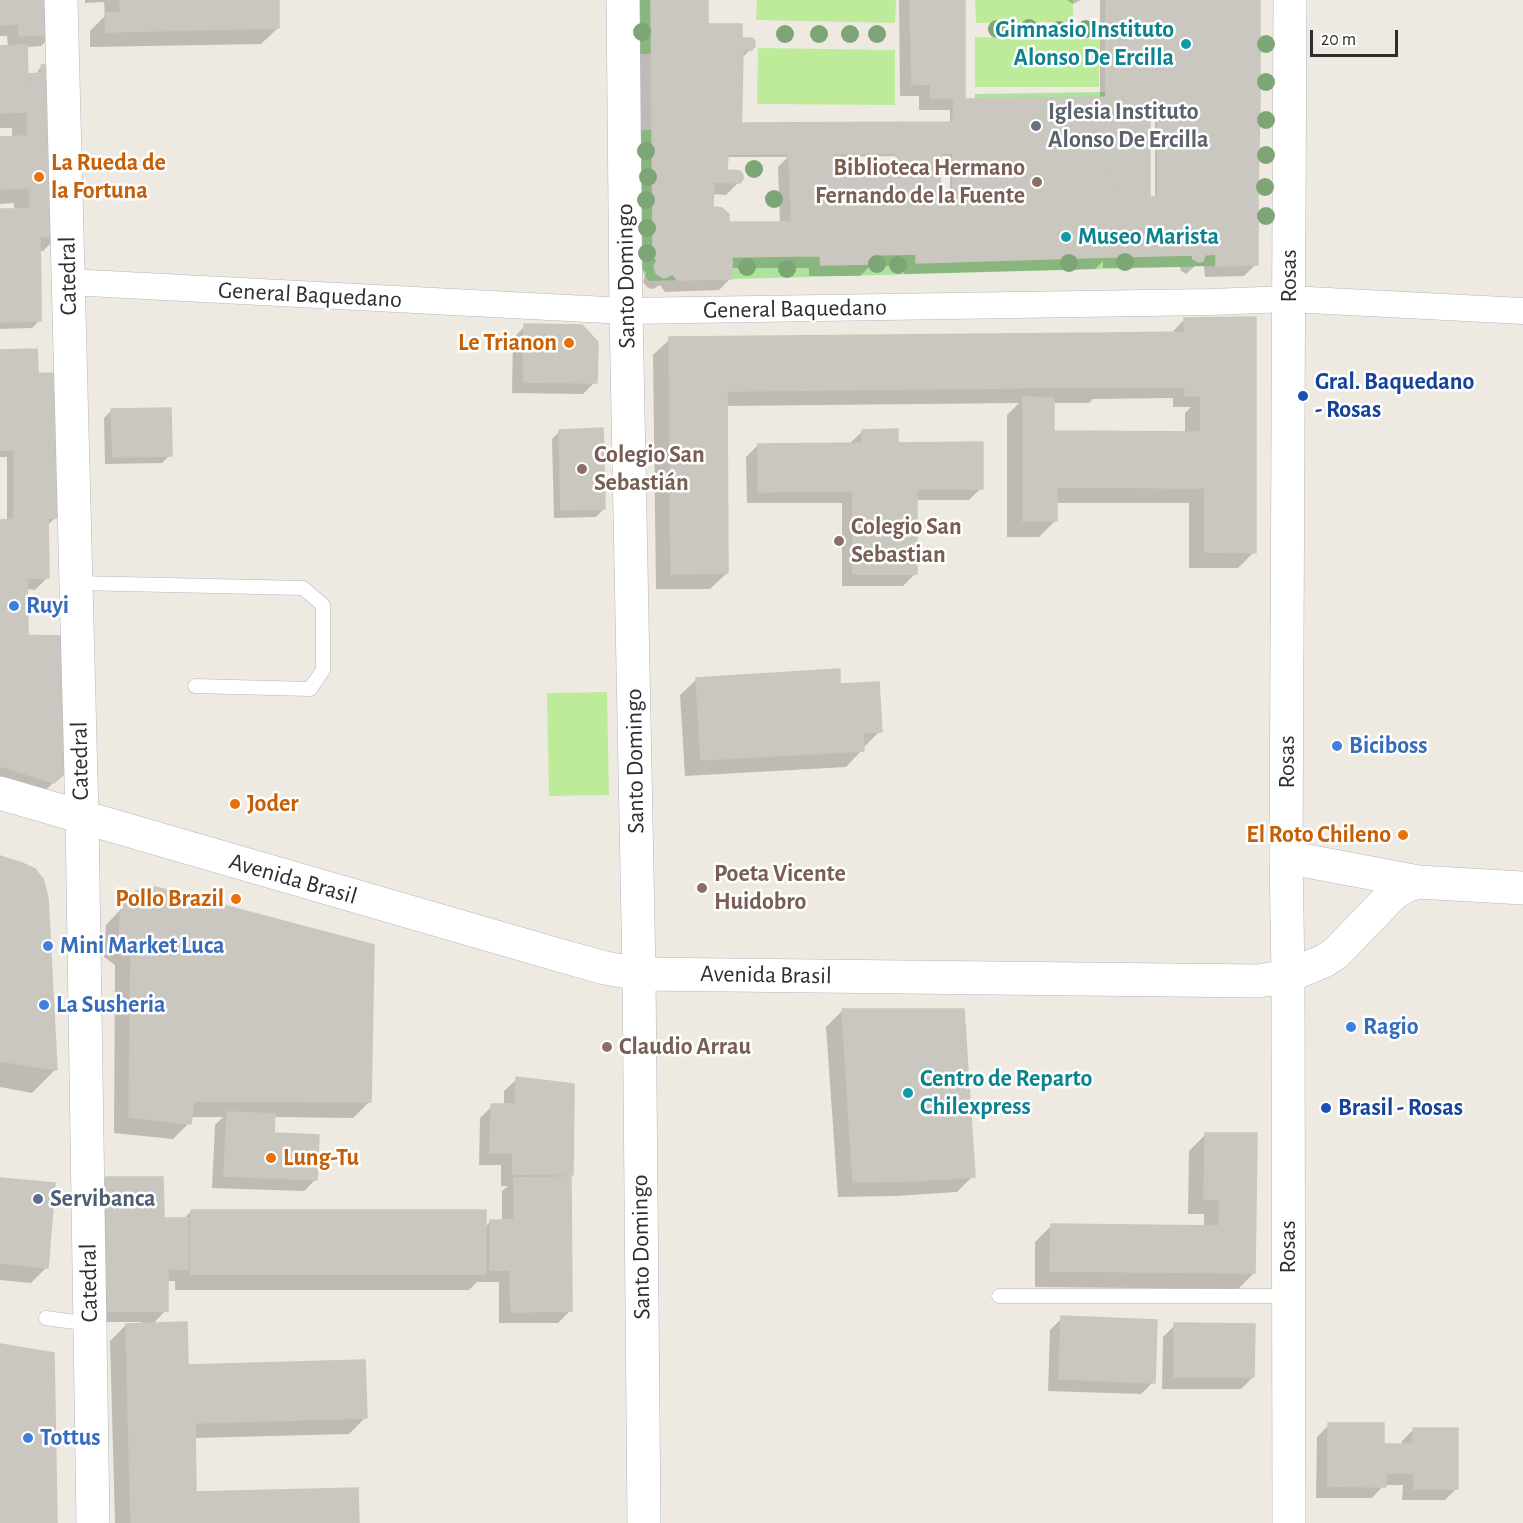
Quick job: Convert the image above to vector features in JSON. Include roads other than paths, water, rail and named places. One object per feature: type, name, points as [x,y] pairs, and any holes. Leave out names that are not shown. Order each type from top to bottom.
[{"type":"main road","name":"Catedral","points":[[61,0],[82,818],[93,1523]]},
{"type":"main road","name":"Santo Domingo","points":[[623,0],[626,312],[639,974],[644,1523]]},
{"type":"main road","name":"Rosas","points":[[1289,1523],[1286,857],[1290,0]]},
{"type":"main road","name":"Avenida Brasil","points":[[0,793],[604,968],[639,974],[1259,981],[1288,976],[1324,961],[1336,953],[1394,893],[1418,882]]},
{"type":"main road","points":[[1286,857],[1418,882],[1523,888]]},
{"type":"street","name":"General Baquedano","points":[[68,282],[626,312],[1289,299],[1523,311]]},
{"type":"lane","points":[[76,583],[303,588],[322,605],[323,669],[310,689],[195,686]]},
{"type":"lane","points":[[999,1296],[1288,1296]]},
{"type":"lane","points":[[46,1318],[89,1324]]},
{"type":"place","name":"Gimnasio Instituto Alonso De Ercilla","points":[[1186,44]]},
{"type":"place","name":"Iglesia Instituto Alonso De Ercilla","points":[[1036,126]]},
{"type":"place","name":"La Rueda de la Fortuna","points":[[39,177]]},
{"type":"place","name":"Biblioteca Hermano Fernando de la Fuente","points":[[1037,182]]},
{"type":"place","name":"Museo Marista","points":[[1066,237]]},
{"type":"place","name":"Le Trianon","points":[[569,343]]},
{"type":"place","name":"Gral. Baquedano - Rosas","points":[[1303,396]]},
{"type":"place","name":"Colegio San Sebastián","points":[[582,469]]},
{"type":"place","name":"Colegio San Sebastian","points":[[839,541]]},
{"type":"place","name":"Ruyi","points":[[14,606]]},
{"type":"place","name":"Biciboss","points":[[1337,746]]},
{"type":"place","name":"Joder","points":[[235,804]]},
{"type":"place","name":"El Roto Chileno","points":[[1403,835]]},
{"type":"place","name":"Poeta Vicente Huidobro","points":[[702,888]]},
{"type":"place","name":"Pollo Brazil","points":[[236,899]]},
{"type":"place","name":"Mini Market Luca","points":[[48,946]]},
{"type":"place","name":"La Susheria","points":[[44,1005]]},
{"type":"place","name":"Ragio","points":[[1351,1027]]},
{"type":"place","name":"Claudio Arrau","points":[[607,1047]]},
{"type":"place","name":"Centro de Reparto Chilexpress","points":[[908,1093]]},
{"type":"place","name":"Brasil - Rosas","points":[[1326,1108]]},
{"type":"place","name":"Lung-Tu","points":[[271,1158]]},
{"type":"place","name":"Servibanca","points":[[38,1199]]},
{"type":"place","name":"Tottus","points":[[28,1438]]}]
